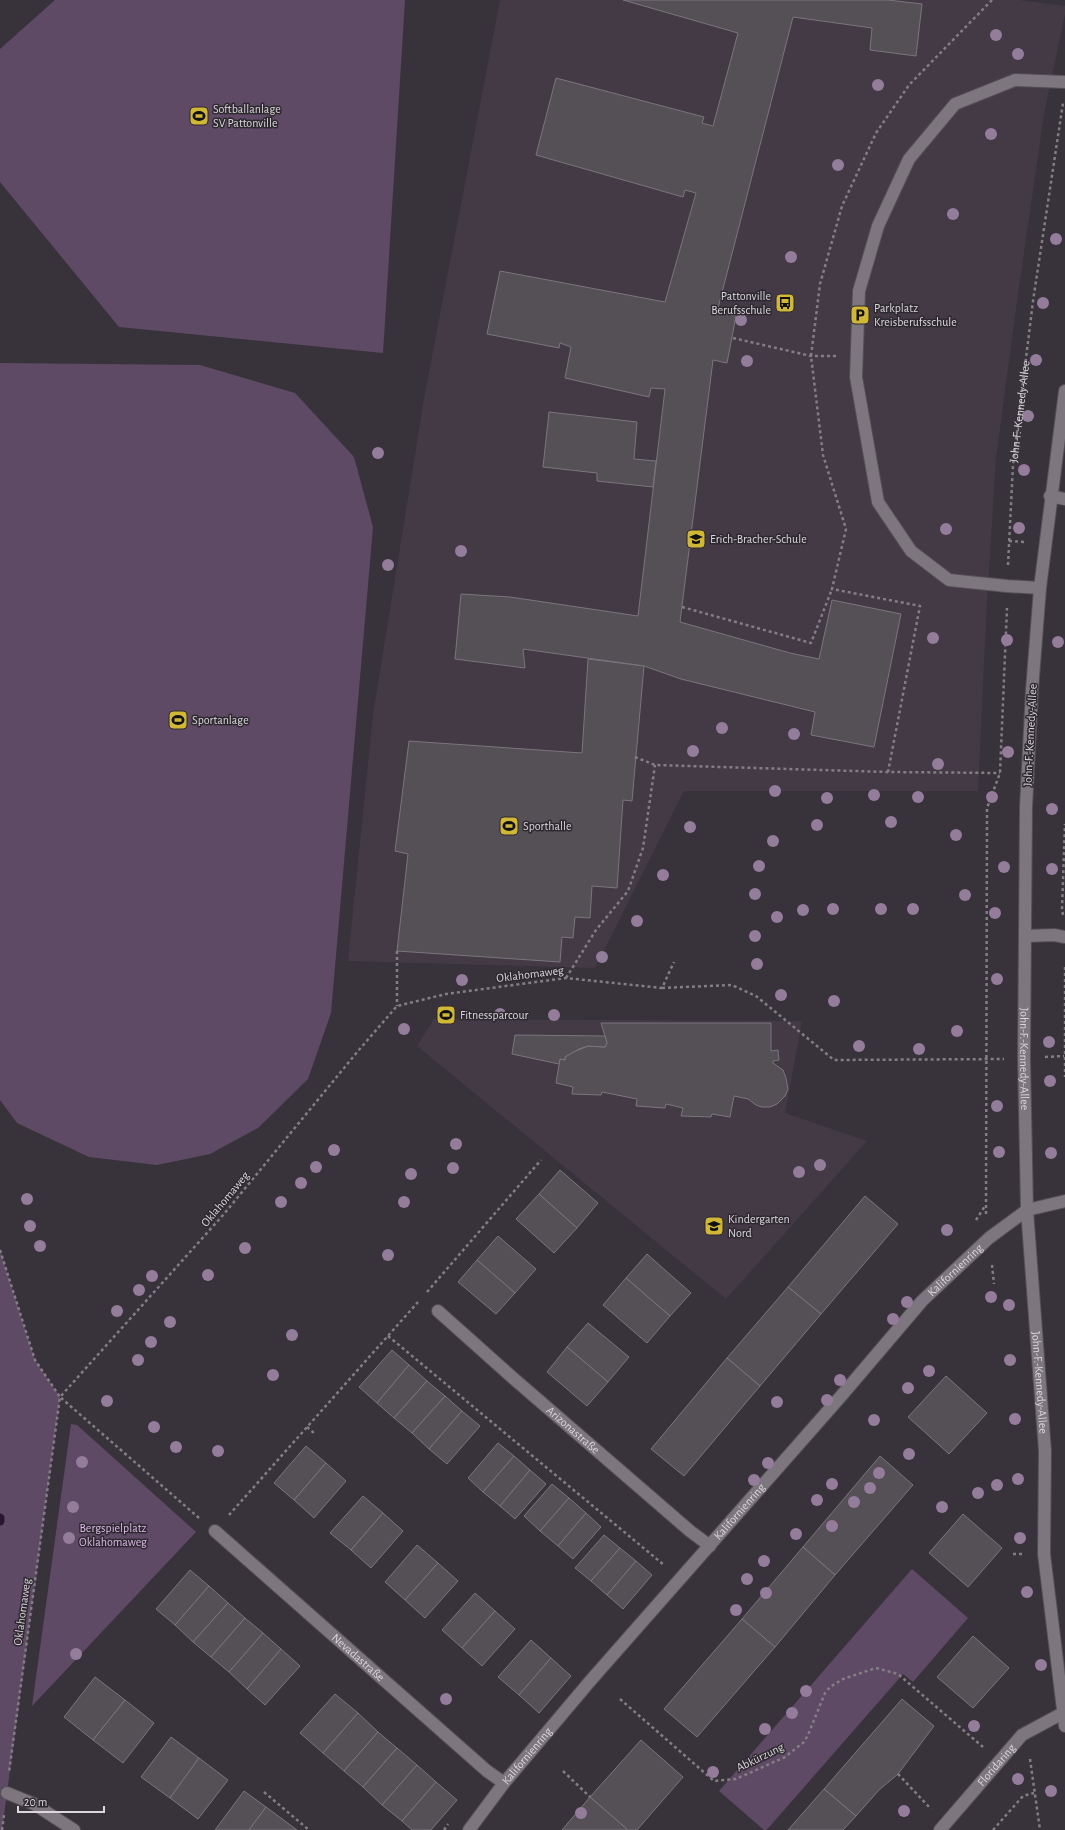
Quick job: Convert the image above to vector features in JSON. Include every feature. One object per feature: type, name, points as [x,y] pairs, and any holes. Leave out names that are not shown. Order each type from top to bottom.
[{"type":"street","points":[[1040,588],[949,580],[911,551],[878,502],[856,377],[859,291],[878,226],[909,159],[955,104],[1015,80],[1065,82]]},
{"type":"street","name":"John-F.-Kennedy-Allee","points":[[1065,391],[1050,496],[1040,588],[1032,690],[1026,807],[1024,1058],[1027,1210],[1045,1451],[1044,1554],[1065,1726]]},
{"type":"street","points":[[1050,496],[1065,499]]},
{"type":"street","points":[[1026,936],[1054,935],[1065,937]]},
{"type":"street","points":[[1027,1210],[1065,1201]]},
{"type":"street","name":"Kalifornienring","points":[[469,1830],[504,1783],[590,1680],[710,1546],[922,1301],[989,1238],[1027,1210]]},
{"type":"street","name":"Arizonastraße","points":[[438,1311],[690,1531],[710,1546]]},
{"type":"street","name":"Nevadastraße","points":[[215,1531],[488,1771],[504,1783]]},
{"type":"street","name":"Floridaring","points":[[940,1830],[1022,1735],[1063,1713]]},
{"type":"street","points":[[7,1793],[34,1804],[74,1830]]},
{"type":"path","name":"John-F.-Kennedy-Allee","points":[[994,1284],[986,1206],[987,808],[1000,773],[1013,465],[1033,300],[1064,99]]},
{"type":"path","points":[[732,338],[811,356],[857,356]]},
{"type":"path","points":[[682,607],[811,643],[832,589]]},
{"type":"path","points":[[635,757],[654,765],[888,772]]},
{"type":"path","points":[[566,978],[596,930],[628,891],[643,848],[654,765]]},
{"type":"path","points":[[1065,824],[1062,909],[1065,921]]},
{"type":"path","points":[[397,951],[397,1006]]},
{"type":"path","points":[[662,988],[674,962]]},
{"type":"path","points":[[1065,968],[1065,1077]]},
{"type":"path","name":"Oklahomaweg","points":[[2,1830],[60,1397],[224,1214],[358,1051],[397,1006],[446,994],[566,978],[662,988],[732,985],[756,996],[834,1060],[986,1059],[1064,1056]]},
{"type":"path","points":[[0,1250],[35,1360],[60,1397],[215,1531],[421,1299],[541,1160]]},
{"type":"path","points":[[421,1299],[438,1311]]},
{"type":"path","points":[[388,1336],[670,1571]]},
{"type":"path","points":[[308,1427],[315,1434]]},
{"type":"path","name":"Abkürzung","points":[[620,1699],[714,1781],[736,1779],[784,1756],[804,1742],[825,1693],[830,1687],[844,1679],[876,1668],[898,1674],[987,1751]]},
{"type":"path","points":[[563,1771],[590,1797]]},
{"type":"path","points":[[898,1774],[933,1811]]},
{"type":"path","points":[[264,1792],[309,1830]]},
{"type":"path","points":[[993,1830],[1024,1796],[1034,1793],[1040,1830]]},
{"type":"shaded area","name":"Erich-Bracher-Schule","points":[[500,0],[1019,0],[1065,6],[1065,14],[1044,114],[996,458],[986,620],[978,791],[684,791],[595,968],[348,961],[373,715],[425,393]]},
{"type":"shaded area","name":"Kindergarten Nord","points":[[434,1019],[802,1021],[785,1113],[867,1141],[726,1299],[417,1046]]},
{"type":"green space","name":"Softballanlage SV Pattonville","points":[[55,0],[405,0],[383,353],[119,327],[0,182],[0,49]]},
{"type":"green space","name":"Sportanlage","points":[[0,363],[200,365],[295,393],[354,457],[373,527],[331,1013],[308,1079],[258,1128],[210,1154],[157,1165],[89,1157],[17,1123],[0,1100]]},
{"type":"green space","points":[[0,1250],[35,1360],[60,1397],[2,1830],[0,1830]]},
{"type":"green space","name":"Bergspielplatz Oklahomaweg","points":[[71,1424],[77,1425],[196,1532],[32,1706]]},
{"type":"green space","points":[[912,1569],[968,1618],[913,1682],[903,1674],[771,1825],[764,1830],[719,1791]]},
{"type":"building","points":[[623,0],[888,0],[922,4],[916,56],[870,50],[872,28],[793,17],[717,312],[736,316],[727,363],[713,360],[680,622],[790,653],[819,659],[832,600],[901,614],[874,747],[811,735],[815,712],[681,679],[644,666],[523,649],[525,668],[455,659],[461,594],[510,597],[638,616],[665,389],[651,388],[649,397],[565,378],[571,347],[560,343],[559,348],[487,334],[500,271],[665,302],[696,193],[685,190],[683,197],[536,155],[556,78],[704,117],[702,123],[713,126],[738,33]]},
{"type":"building","points":[[549,412],[637,422],[634,459],[656,461],[653,487],[597,481],[597,473],[543,467]]},
{"type":"building","name":"Sporthalle","points":[[588,659],[644,666],[632,801],[623,800],[617,888],[592,886],[590,918],[575,917],[573,938],[562,937],[560,962],[397,951],[408,854],[395,851],[409,741],[582,753]]},
{"type":"building","points":[[601,1023],[771,1023],[771,1051],[778,1050],[779,1060],[773,1061],[773,1063],[783,1070],[788,1089],[785,1096],[777,1104],[770,1107],[762,1107],[756,1105],[748,1099],[734,1096],[730,1117],[712,1114],[711,1117],[681,1116],[683,1108],[666,1104],[665,1108],[636,1106],[637,1099],[602,1092],[601,1095],[572,1094],[573,1087],[556,1083],[560,1059],[565,1060],[565,1057],[571,1053],[588,1046],[605,1047],[607,1043]]},
{"type":"building","points":[[515,1035],[605,1036],[607,1043],[605,1047],[588,1046],[579,1049],[565,1057],[565,1060],[560,1059],[559,1064],[512,1054]]},
{"type":"building","points":[[560,1170],[598,1203],[577,1228],[539,1194]]},
{"type":"building","points":[[539,1194],[577,1228],[554,1253],[516,1219]]},
{"type":"building","points":[[865,1196],[898,1224],[821,1314],[788,1287]]},
{"type":"building","points":[[498,1236],[536,1269],[515,1293],[477,1260]]},
{"type":"building","points":[[647,1254],[691,1293],[670,1316],[626,1278]]},
{"type":"building","points":[[477,1260],[515,1293],[496,1314],[458,1282]]},
{"type":"building","points":[[626,1278],[670,1316],[647,1343],[603,1305]]},
{"type":"building","points":[[788,1287],[821,1314],[760,1386],[727,1358]]},
{"type":"building","points":[[588,1323],[629,1357],[608,1382],[567,1347]]},
{"type":"building","points":[[567,1347],[608,1382],[587,1406],[547,1372]]},
{"type":"building","points":[[392,1350],[409,1365],[377,1403],[359,1387]]},
{"type":"building","points":[[727,1358],[760,1386],[684,1476],[651,1449]]},
{"type":"building","points":[[409,1365],[427,1381],[394,1418],[377,1403]]},
{"type":"building","points":[[946,1376],[987,1413],[949,1454],[908,1417]]},
{"type":"building","points":[[427,1381],[445,1396],[412,1433],[394,1418]]},
{"type":"building","points":[[445,1396],[462,1411],[429,1449],[412,1433]]},
{"type":"building","points":[[462,1411],[480,1426],[447,1464],[429,1449]]},
{"type":"building","points":[[498,1443],[514,1456],[483,1492],[468,1478]]},
{"type":"building","points":[[306,1446],[326,1463],[294,1500],[274,1483]]},
{"type":"building","points":[[514,1456],[530,1470],[500,1506],[483,1492]]},
{"type":"building","points":[[880,1456],[913,1485],[835,1575],[803,1547]]},
{"type":"building","points":[[326,1463],[346,1481],[314,1518],[294,1500]]},
{"type":"building","points":[[530,1470],[546,1484],[515,1519],[500,1506]]},
{"type":"building","points":[[552,1484],[569,1498],[540,1531],[524,1516]]},
{"type":"building","points":[[363,1496],[383,1513],[351,1550],[330,1533]]},
{"type":"building","points":[[569,1498],[586,1513],[558,1546],[540,1531]]},
{"type":"building","points":[[383,1513],[403,1531],[371,1568],[351,1550]]},
{"type":"building","points":[[586,1513],[601,1527],[573,1559],[558,1546]]},
{"type":"building","points":[[963,1514],[1002,1548],[968,1587],[929,1553]]},
{"type":"building","points":[[604,1535],[620,1548],[591,1581],[575,1568]]},
{"type":"building","points":[[417,1545],[438,1563],[405,1600],[385,1582]]},
{"type":"building","points":[[803,1547],[835,1575],[775,1647],[742,1619]]},
{"type":"building","points":[[620,1548],[636,1561],[607,1595],[591,1581]]},
{"type":"building","points":[[636,1561],[652,1575],[623,1609],[607,1595]]},
{"type":"building","points":[[438,1563],[458,1581],[425,1618],[405,1600]]},
{"type":"building","points":[[190,1570],[209,1586],[175,1625],[156,1609]]},
{"type":"building","points":[[209,1586],[228,1603],[193,1642],[175,1625]]},
{"type":"building","points":[[475,1593],[495,1611],[462,1648],[442,1630]]},
{"type":"building","points":[[228,1603],[245,1618],[211,1657],[193,1642]]},
{"type":"building","points":[[495,1611],[515,1629],[482,1666],[462,1648]]},
{"type":"building","points":[[245,1618],[263,1633],[229,1672],[211,1657]]},
{"type":"building","points":[[742,1619],[775,1647],[697,1737],[664,1709]]},
{"type":"building","points":[[263,1633],[281,1649],[247,1689],[229,1672]]},
{"type":"building","points":[[973,1636],[1009,1668],[973,1708],[937,1677]]},
{"type":"building","points":[[531,1640],[551,1658],[519,1695],[498,1677]]},
{"type":"building","points":[[281,1649],[300,1666],[265,1705],[247,1689]]},
{"type":"building","points":[[551,1658],[571,1676],[539,1713],[519,1695]]},
{"type":"building","points":[[95,1677],[125,1700],[93,1740],[64,1717]]},
{"type":"building","points":[[335,1694],[358,1713],[323,1753],[300,1733]]},
{"type":"building","points":[[902,1699],[934,1726],[898,1774],[879,1790],[856,1816],[824,1789]]},
{"type":"building","points":[[125,1700],[154,1723],[123,1763],[93,1740]]},
{"type":"building","points":[[358,1713],[378,1732],[344,1771],[323,1753]]},
{"type":"building","points":[[378,1732],[397,1748],[363,1787],[344,1771]]},
{"type":"building","points":[[171,1737],[199,1758],[170,1798],[141,1777]]},
{"type":"building","points":[[641,1740],[683,1777],[637,1830],[628,1830],[590,1797]]},
{"type":"building","points":[[397,1748],[417,1765],[382,1805],[363,1787]]},
{"type":"building","points":[[199,1758],[228,1780],[198,1819],[170,1798]]},
{"type":"building","points":[[417,1765],[436,1782],[402,1821],[382,1805]]},
{"type":"building","points":[[436,1782],[457,1800],[431,1830],[412,1830],[402,1821]]},
{"type":"building","points":[[824,1789],[856,1816],[843,1830],[788,1830]]},
{"type":"building","points":[[244,1791],[266,1807],[249,1830],[215,1830]]},
{"type":"building","points":[[590,1797],[628,1830],[562,1830]]},
{"type":"building","points":[[266,1807],[297,1830],[249,1830]]},
{"type":"place","name":"Softballanlage SV Pattonville","points":[[199,116]]},
{"type":"place","name":"Pattonville Berufsschule","points":[[785,303]]},
{"type":"place","name":"Parkplatz Kreisberufsschule","points":[[860,315]]},
{"type":"place","name":"Erich-Bracher-Schule","points":[[696,539]]},
{"type":"place","name":"Sportanlage","points":[[178,720]]},
{"type":"place","name":"Sporthalle","points":[[509,826]]},
{"type":"place","name":"Fitnessparcour","points":[[446,1015]]},
{"type":"place","name":"Kindergarten Nord","points":[[714,1226]]}]
